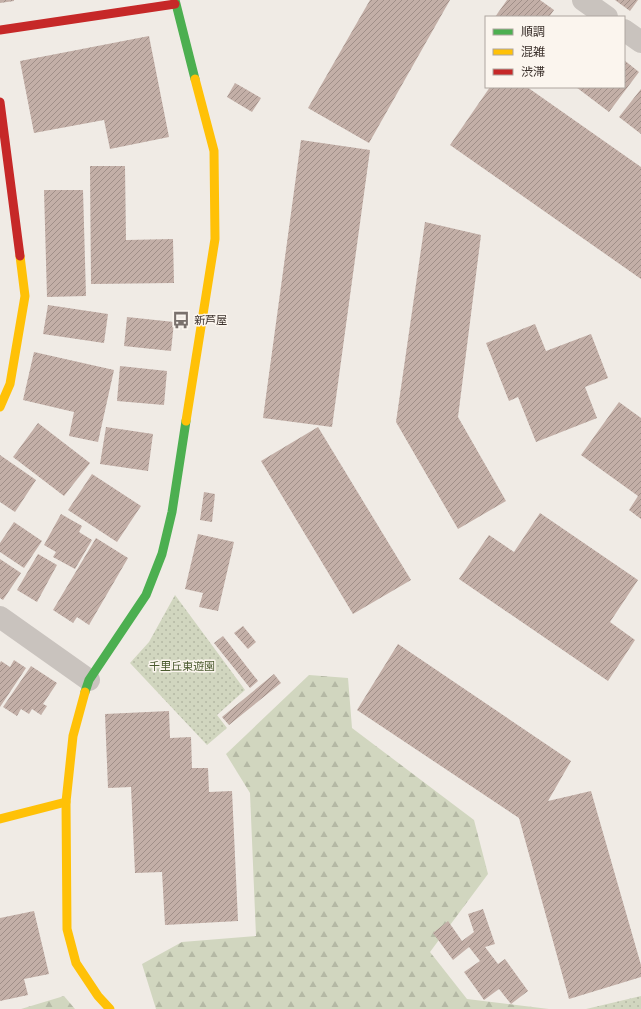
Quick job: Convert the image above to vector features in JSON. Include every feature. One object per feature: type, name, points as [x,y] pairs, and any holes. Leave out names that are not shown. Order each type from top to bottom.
[{"type":"street","points":[[583,0],[606,16]]},
{"type":"street","points":[[0,30],[175,2],[214,151],[215,239],[172,512],[162,554],[146,595],[89,680],[73,736],[66,802],[67,929],[76,963],[98,996],[110,1009]]},
{"type":"street","points":[[625,31],[641,42]]},
{"type":"street","points":[[0,102],[25,296],[10,384],[0,407]]},
{"type":"street","points":[[0,617],[89,680]]},
{"type":"street","points":[[0,819],[66,802]]},
{"type":"green space","name":"千里丘東遊園","points":[[175,595],[245,690],[217,715],[227,728],[207,745],[130,663],[149,642]]},
{"type":"green space","points":[[309,675],[348,678],[352,728],[474,820],[488,874],[430,952],[467,999],[549,1009],[156,1009],[142,964],[182,942],[256,936],[250,793],[226,754]]},
{"type":"green space","points":[[64,996],[75,1009],[21,1009]]},
{"type":"green space","points":[[641,996],[641,1009],[586,1009]]},
{"type":"building","points":[[0,0],[14,0],[14,1],[0,3]]},
{"type":"building","points":[[370,0],[450,0],[369,143],[308,108]]},
{"type":"building","points":[[507,0],[540,0],[554,10],[550,16],[496,16]]},
{"type":"building","points":[[615,0],[638,0],[630,11]]},
{"type":"building","points":[[149,36],[169,137],[110,149],[104,120],[34,133],[20,61]]},
{"type":"building","points":[[625,61],[639,72],[609,112],[577,88],[625,88]]},
{"type":"building","points":[[235,83],[261,98],[252,112],[227,97]]},
{"type":"building","points":[[489,88],[528,88],[641,167],[641,279],[450,145]]},
{"type":"building","points":[[641,89],[641,134],[619,117]]},
{"type":"building","points":[[301,140],[370,150],[332,427],[263,418]]},
{"type":"building","points":[[90,166],[125,166],[126,240],[173,239],[174,283],[91,284]]},
{"type":"building","points":[[44,190],[83,190],[86,296],[47,297]]},
{"type":"building","points":[[425,222],[481,235],[458,417],[506,501],[458,529],[396,422]]},
{"type":"building","points":[[48,305],[108,314],[104,343],[43,334]]},
{"type":"building","points":[[127,317],[174,322],[171,351],[124,346]]},
{"type":"building","points":[[535,324],[546,351],[591,334],[608,378],[585,387],[597,418],[536,442],[518,397],[509,401],[486,343]]},
{"type":"building","points":[[34,352],[114,370],[98,442],[69,436],[74,412],[23,400]]},
{"type":"building","points":[[120,366],[167,371],[164,405],[117,401]]},
{"type":"building","points":[[619,402],[641,418],[641,519],[629,510],[638,496],[581,455]]},
{"type":"building","points":[[38,423],[90,463],[64,496],[13,457]]},
{"type":"building","points":[[106,427],[153,434],[148,471],[100,464]]},
{"type":"building","points":[[318,427],[411,580],[353,614],[261,461]]},
{"type":"building","points":[[0,455],[36,480],[15,512],[0,502]]},
{"type":"building","points":[[92,474],[141,506],[117,542],[68,510]]},
{"type":"building","points":[[204,492],[215,494],[212,522],[200,520]]},
{"type":"building","points":[[540,513],[638,580],[610,622],[635,640],[608,681],[459,579],[489,535],[514,552]]},
{"type":"building","points":[[61,514],[82,526],[79,532],[92,540],[75,569],[53,557],[56,552],[44,545]]},
{"type":"building","points":[[14,522],[42,541],[24,568],[0,552],[0,543]]},
{"type":"building","points":[[198,534],[234,542],[218,611],[199,607],[203,593],[185,589]]},
{"type":"building","points":[[96,538],[128,558],[89,625],[77,617],[73,623],[53,610]]},
{"type":"building","points":[[38,554],[57,565],[37,602],[17,590]]},
{"type":"building","points":[[0,559],[21,573],[3,600],[0,598]]},
{"type":"building","points":[[243,626],[256,642],[248,649],[234,633]]},
{"type":"building","points":[[223,636],[258,681],[250,688],[214,643]]},
{"type":"building","points":[[398,644],[571,761],[548,801],[591,791],[641,965],[641,977],[569,999],[519,818],[357,710]]},
{"type":"building","points":[[14,660],[26,668],[0,707],[0,663],[1,661],[10,667]]},
{"type":"building","points":[[31,666],[57,683],[43,704],[47,706],[41,715],[32,709],[29,714],[21,709],[17,716],[3,707]]},
{"type":"building","points":[[274,674],[281,683],[229,725],[222,717]]},
{"type":"building","points":[[169,711],[170,738],[191,737],[192,768],[208,768],[209,792],[232,791],[238,921],[165,925],[162,872],[135,873],[131,787],[108,788],[105,714]]},
{"type":"building","points":[[483,909],[495,944],[485,947],[498,964],[505,959],[528,991],[511,1004],[499,989],[484,1000],[464,972],[480,961],[469,947],[453,960],[433,933],[448,921],[462,941],[474,932],[468,914]]},
{"type":"building","points":[[34,911],[49,974],[24,979],[28,995],[0,1001],[0,918]]},
{"type":"traffic: fast","points":[[175,0],[195,79]]},
{"type":"traffic: fast","points":[[85,692],[89,680],[146,595],[162,554],[172,512],[186,421]]},
{"type":"traffic: slow","points":[[186,421],[215,239],[214,151],[195,79]]},
{"type":"traffic: slow","points":[[0,407],[10,384],[25,296],[20,256]]},
{"type":"traffic: slow","points":[[85,692],[73,736],[66,802],[67,929],[76,963],[98,996],[110,1009]]},
{"type":"traffic: slow","points":[[0,819],[66,802]]},
{"type":"traffic: jam","points":[[0,30],[175,4]]},
{"type":"traffic: jam","points":[[0,102],[20,256]]},
{"type":"place","name":"新芦屋","points":[[181,320]]}]
